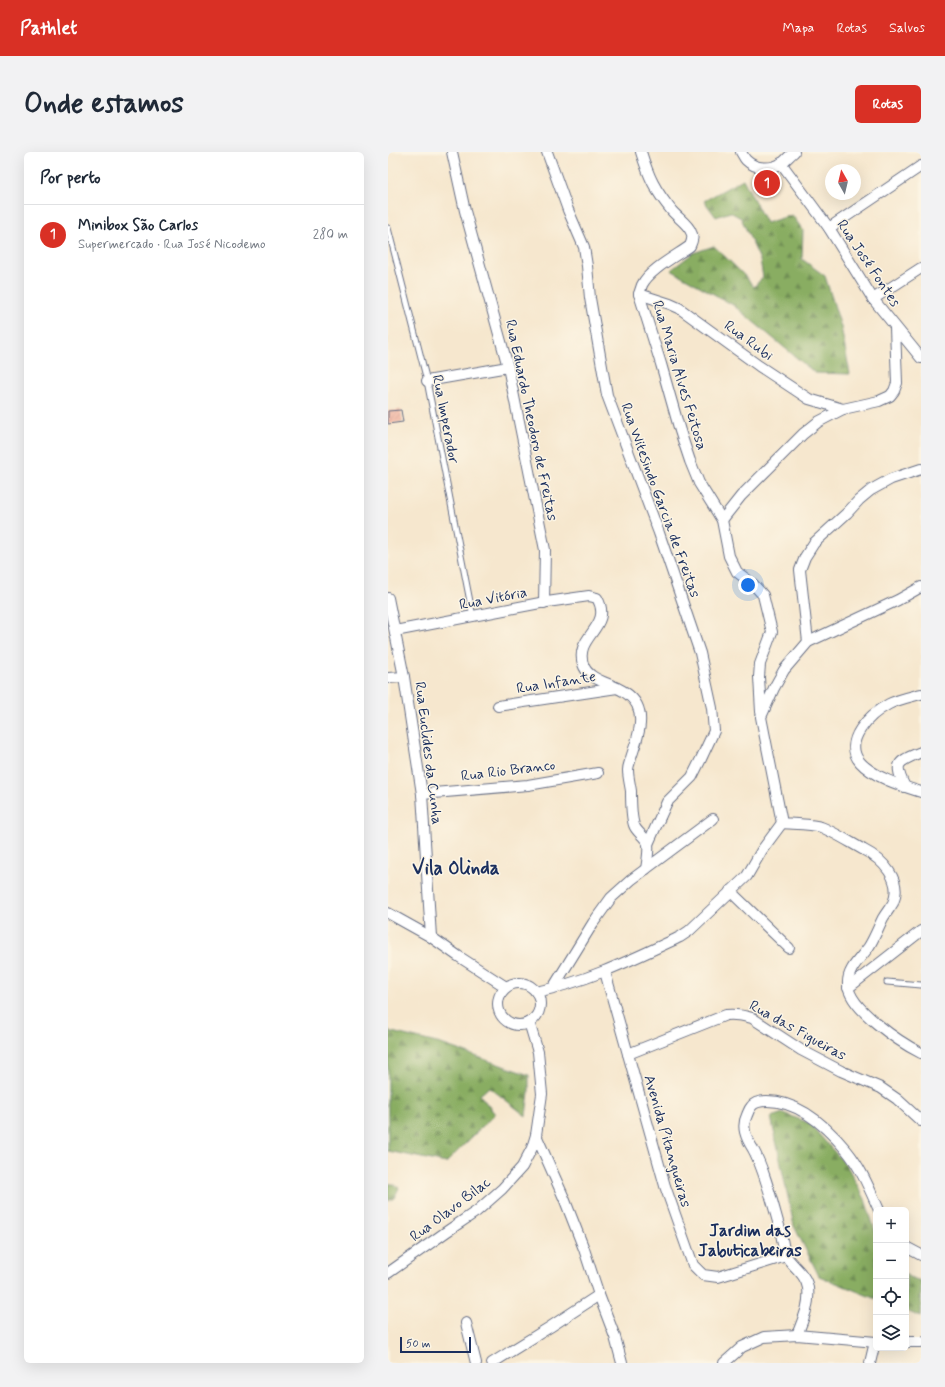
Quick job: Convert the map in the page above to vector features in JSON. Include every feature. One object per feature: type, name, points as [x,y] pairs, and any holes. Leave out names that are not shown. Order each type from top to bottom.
[{"type":"street","name":"Rua Eduardo Theodoro de Freitas","points":[[452,152],[464,211],[508,367],[545,550],[544,603]]},
{"type":"street","name":"Rua Witesindo Garcia de Freitas","points":[[547,152],[568,210],[584,247],[590,298],[607,395],[659,533],[700,653],[712,708],[714,731],[692,777],[667,802],[648,844],[646,869]]},
{"type":"street","name":"Rua Maria Alves Feitosa","points":[[641,152],[647,173],[658,193],[674,213],[689,228],[692,233],[693,241],[690,246],[657,269],[643,284],[639,294],[690,460],[699,483],[722,520]]},
{"type":"street","points":[[741,152],[746,160],[754,166],[760,167],[770,167],[781,163],[794,152]]},
{"type":"street","name":"Rua José Fontes","points":[[781,163],[828,228],[873,299],[921,358]]},
{"type":"street","points":[[828,228],[921,166]]},
{"type":"street","points":[[873,299],[921,268]]},
{"type":"street","name":"Rua Rubi","points":[[639,294],[680,308],[759,366],[809,399],[843,409]]},
{"type":"street","points":[[536,992],[605,972],[680,937],[689,931],[747,876],[762,850],[782,823],[761,717],[759,677],[760,664],[772,632],[763,595],[753,584],[737,572],[729,556],[722,520],[741,496],[803,434],[818,422],[843,409],[879,401],[890,396],[897,383],[895,327]]},
{"type":"street","points":[[427,381],[508,367]]},
{"type":"street","points":[[808,642],[800,570],[805,557],[814,543],[871,490],[891,479],[921,469]]},
{"type":"street","points":[[761,717],[784,670],[808,642],[898,600],[921,587]]},
{"type":"street","name":"Rua Vitória","points":[[394,632],[544,603],[589,596],[597,598],[599,601],[601,615],[599,623],[587,638],[582,651],[582,661],[584,669],[593,678],[618,688]]},
{"type":"street","name":"Rua Euclides da Cunha","points":[[388,598],[404,677],[422,794],[431,937]]},
{"type":"street","points":[[388,678],[404,677]]},
{"type":"street","points":[[618,688],[630,695],[639,711],[640,723],[628,769],[634,825],[648,844]]},
{"type":"street","name":"Rua Infante","points":[[498,706],[618,688]]},
{"type":"street","points":[[921,694],[890,703],[869,718],[856,737],[854,746],[855,756],[873,773],[905,787],[921,792]]},
{"type":"street","points":[[905,787],[900,777],[898,768],[899,764],[921,752]]},
{"type":"street","name":"Rua Rio Branco","points":[[422,794],[528,785],[598,773]]},
{"type":"street","points":[[554,988],[593,923],[611,898],[646,869],[714,819]]},
{"type":"street","points":[[782,823],[820,826],[874,854],[889,871],[896,883],[893,902],[869,946],[852,969],[849,977],[848,988],[850,995],[855,1002],[868,1015],[892,1036],[921,1053]]},
{"type":"street","points":[[730,891],[789,948]]},
{"type":"street","points":[[388,912],[431,937],[506,987]]},
{"type":"street","points":[[848,988],[921,931]]},
{"type":"street","name":"Avenida Pitangueiras","points":[[605,972],[665,1186],[693,1265],[703,1275],[718,1277],[786,1256]]},
{"type":"street","points":[[512,984],[525,984],[532,987],[536,992],[540,1005],[535,1018],[529,1022],[515,1025],[503,1018],[499,1012],[497,1005],[498,998],[506,987],[512,984]]},
{"type":"street","name":"Rua das Figueiras","points":[[628,1054],[726,1015],[743,1015],[752,1018],[801,1050],[827,1064],[881,1088],[897,1099],[921,1121]]},
{"type":"street","name":"Rua Olavo Bilac","points":[[388,1273],[477,1211],[502,1189],[522,1167],[532,1148],[536,1134],[542,1094],[538,1052],[529,1022]]},
{"type":"street","points":[[797,1334],[807,1310],[808,1286],[803,1276],[786,1256],[759,1161],[744,1132],[744,1122],[752,1106],[762,1101],[775,1101],[783,1103],[807,1114],[826,1128],[848,1152],[859,1169],[878,1207]]},
{"type":"street","points":[[536,1134],[584,1249],[615,1337],[622,1363]]},
{"type":"street","points":[[909,1248],[920,1254]]},
{"type":"street","points":[[492,1363],[599,1295]]},
{"type":"street","points":[[466,1323],[476,1363]]},
{"type":"street","points":[[724,1363],[742,1347],[764,1337],[797,1334],[873,1342]]},
{"type":"street","points":[[909,1342],[921,1342]]},
{"type":"street","points":[[870,1363],[873,1350]]},
{"type":"lane","name":"Rua Imperador","points":[[388,228],[427,381],[473,617]]},
{"type":"lane","points":[[888,982],[921,985]]},
{"type":"green space","points":[[743,179],[766,223],[792,215],[803,230],[802,259],[825,276],[841,327],[850,374],[815,373],[733,305],[671,270],[693,253],[714,246],[743,274],[754,287],[763,277],[760,260],[741,218],[730,212],[716,217],[704,201]]},
{"type":"green space","points":[[388,1031],[441,1044],[529,1075],[529,1092],[526,1116],[489,1087],[480,1095],[495,1114],[446,1163],[388,1151]]},
{"type":"green space","points":[[783,1113],[809,1123],[847,1166],[865,1199],[873,1224],[873,1298],[819,1276],[794,1226],[771,1117]]},
{"type":"green space","points":[[388,1184],[394,1184],[399,1188],[394,1198],[388,1201]]},
{"type":"green space","points":[[909,1277],[921,1281],[921,1317],[909,1312]]},
{"type":"building","points":[[401,410],[403,422],[388,424],[388,411]]},
{"type":"place","name":"Minibox São Carlos","points":[[767,183]]},
{"type":"district","name":"Vila Olinda","points":[[456,867]]},
{"type":"district","name":"Jardim das Jabuticabeiras","points":[[750,1240]]}]
